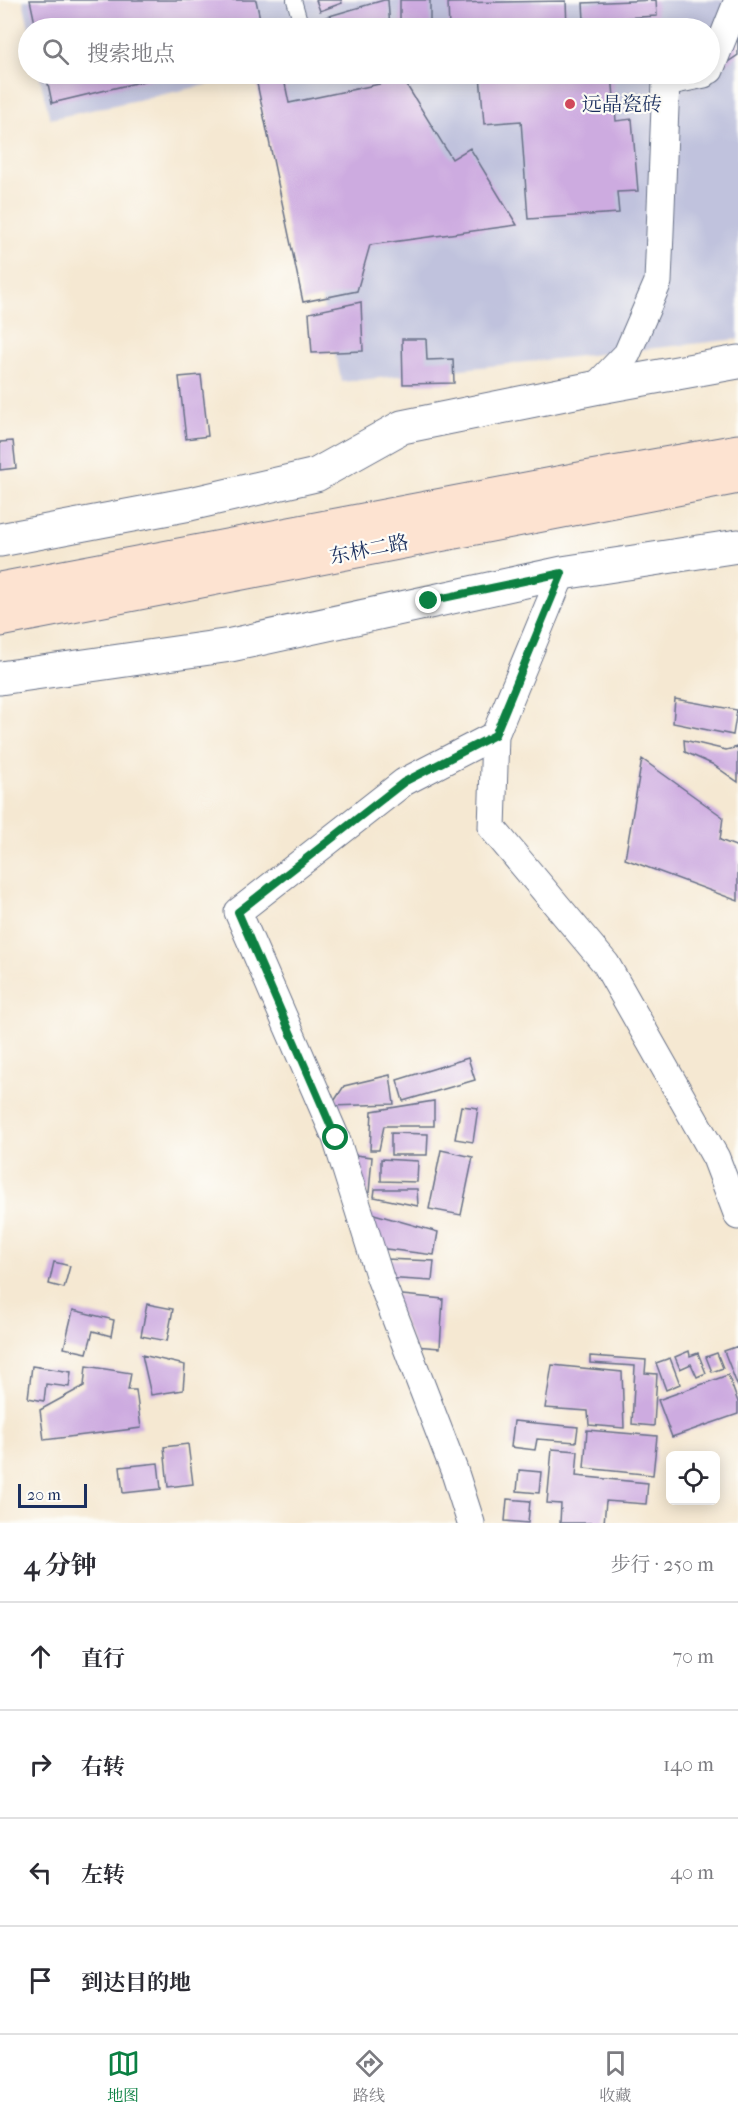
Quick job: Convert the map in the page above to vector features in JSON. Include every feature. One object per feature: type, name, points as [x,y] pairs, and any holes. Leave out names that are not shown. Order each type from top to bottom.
[{"type":"main road","name":"东林二路","points":[[0,589],[738,451]]},
{"type":"main road","name":"东林二路","points":[[0,620],[738,477]]},
{"type":"street","points":[[720,45],[738,0]]},
{"type":"street","points":[[594,388],[627,354],[658,282],[666,84]]},
{"type":"street","points":[[0,540],[190,504],[316,475],[402,427],[594,388],[738,362]]},
{"type":"street","points":[[0,678],[231,645],[562,573],[729,552]]},
{"type":"street","points":[[562,573],[495,735],[492,828],[606,964],[716,1158],[738,1216]]},
{"type":"street","points":[[471,1523],[454,1470],[380,1278],[336,1138],[238,912],[404,782],[495,735]]},
{"type":"lane","points":[[294,0],[299,18]]},
{"type":"shaded area","points":[[23,0],[738,0],[738,339],[342,382],[272,84],[720,84],[720,18],[27,18]]},
{"type":"shaded area","points":[[41,84],[210,84],[50,119]]},
{"type":"building","points":[[30,0],[256,0],[260,18],[34,18]]},
{"type":"building","points":[[316,0],[341,0],[342,3],[320,11]]},
{"type":"building","points":[[384,0],[388,0],[389,18],[326,17]]},
{"type":"building","points":[[400,0],[430,0],[430,18],[400,18]]},
{"type":"building","points":[[656,0],[657,16],[584,18],[583,3]]},
{"type":"building","points":[[566,1],[567,18],[449,18],[448,3]]},
{"type":"building","points":[[738,36],[738,55],[722,66]]},
{"type":"building","points":[[48,84],[131,84],[52,103]]},
{"type":"building","points":[[257,84],[285,84],[289,103],[379,84],[406,84],[452,159],[470,148],[517,225],[370,245],[357,291],[303,302]]},
{"type":"building","points":[[481,84],[613,84],[616,121],[632,119],[638,191],[617,192],[619,213],[528,219],[521,121],[484,124]]},
{"type":"building","points":[[361,302],[363,351],[312,353],[309,313]]},
{"type":"building","points":[[402,339],[426,339],[427,360],[453,359],[454,383],[403,384]]},
{"type":"building","points":[[201,375],[208,436],[186,439],[179,377]]},
{"type":"building","points":[[13,441],[16,468],[0,470],[0,442]]},
{"type":"building","points":[[675,699],[737,710],[733,735],[673,723]]},
{"type":"building","points":[[684,740],[726,750],[738,747],[738,782],[712,764],[685,752]]},
{"type":"building","points":[[642,759],[723,817],[720,840],[738,847],[738,901],[625,859]]},
{"type":"building","points":[[468,1058],[475,1080],[403,1101],[397,1080]]},
{"type":"building","points":[[390,1075],[394,1104],[331,1106],[344,1086]]},
{"type":"building","points":[[434,1101],[434,1126],[384,1126],[379,1150],[370,1150],[372,1111]]},
{"type":"building","points":[[461,1106],[478,1108],[473,1142],[455,1139]]},
{"type":"building","points":[[391,1133],[428,1134],[427,1155],[391,1155]]},
{"type":"building","points":[[441,1150],[473,1157],[461,1215],[429,1209]]},
{"type":"building","points":[[346,1154],[372,1157],[369,1193],[359,1189]]},
{"type":"building","points":[[381,1159],[418,1161],[417,1182],[381,1181]]},
{"type":"building","points":[[375,1189],[417,1189],[418,1206],[374,1197]]},
{"type":"building","points":[[367,1212],[438,1232],[434,1255],[378,1248]]},
{"type":"building","points":[[385,1259],[434,1261],[432,1281],[384,1278]]},
{"type":"building","points":[[54,1262],[70,1266],[64,1288],[49,1284]]},
{"type":"building","points":[[392,1294],[443,1299],[440,1348],[414,1346]]},
{"type":"building","points":[[147,1304],[173,1309],[167,1341],[141,1336]]},
{"type":"building","points":[[73,1310],[114,1320],[111,1336],[93,1331],[87,1353],[64,1348]]},
{"type":"building","points":[[738,1346],[738,1387],[724,1351]]},
{"type":"building","points":[[689,1351],[690,1356],[698,1353],[706,1373],[697,1377],[691,1364],[680,1369],[675,1357]]},
{"type":"building","points":[[717,1353],[723,1368],[712,1372],[706,1357]]},
{"type":"building","points":[[142,1355],[185,1365],[183,1390],[151,1395]]},
{"type":"building","points":[[590,1356],[646,1360],[645,1373],[657,1374],[654,1426],[632,1424],[635,1366],[590,1363]]},
{"type":"building","points":[[670,1358],[680,1384],[666,1390],[656,1363]]},
{"type":"building","points":[[552,1365],[622,1372],[624,1428],[589,1425],[588,1411],[545,1408]]},
{"type":"building","points":[[32,1366],[71,1372],[69,1387],[46,1384],[44,1401],[28,1398]]},
{"type":"building","points":[[86,1366],[131,1373],[128,1390],[136,1390],[141,1428],[44,1440],[40,1410],[84,1386]]},
{"type":"building","points":[[728,1375],[738,1402],[738,1414],[672,1437],[658,1400]]},
{"type":"building","points":[[514,1421],[578,1427],[576,1442],[537,1439],[535,1450],[511,1447]]},
{"type":"building","points":[[587,1430],[657,1436],[653,1475],[584,1468]]},
{"type":"building","points":[[188,1444],[193,1484],[168,1487],[164,1447]]},
{"type":"building","points":[[552,1449],[578,1451],[576,1476],[648,1483],[646,1504],[606,1501],[604,1523],[560,1523],[561,1504],[547,1503]]},
{"type":"building","points":[[158,1463],[161,1489],[123,1493],[120,1467]]},
{"type":"building","points":[[519,1470],[541,1472],[539,1493],[517,1491]]},
{"type":"building","points":[[507,1499],[530,1501],[528,1523],[505,1521]]},
{"type":"place","name":"远晶瓷砖","points":[[570,104]]},
{"type":"route","points":[[336,1138],[238,912],[404,782],[495,735],[562,573],[429,601]]}]
